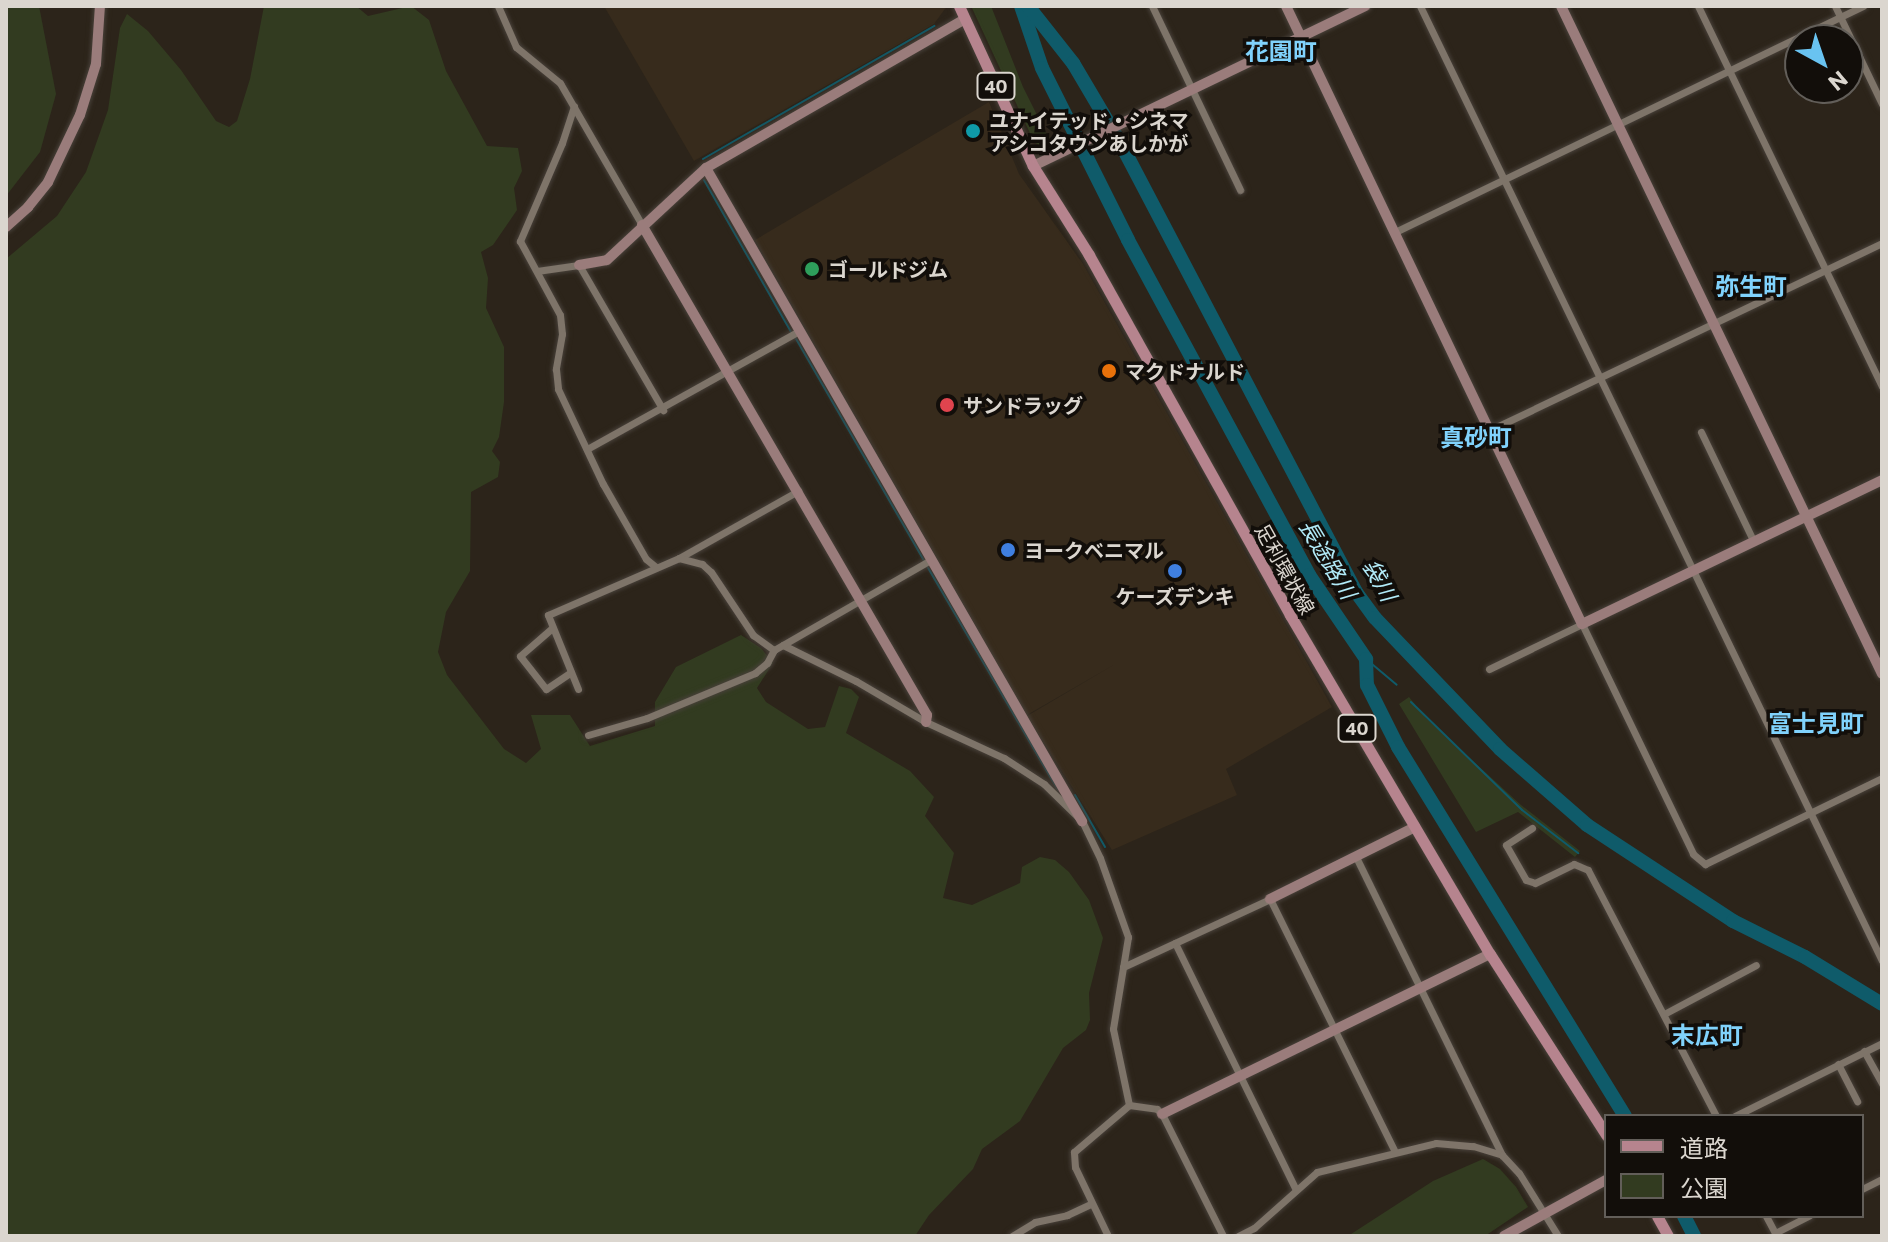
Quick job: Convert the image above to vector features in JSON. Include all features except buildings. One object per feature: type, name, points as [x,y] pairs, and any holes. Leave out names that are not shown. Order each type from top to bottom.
[{"type":"main road","name":"足利環状線","points":[[959,6],[1033,166],[1089,255],[1290,615],[1490,954],[1604,1132]]},
{"type":"main road","points":[[1658,1218],[1668,1236]]},
{"type":"street","points":[[6,227],[28,207],[48,182],[80,115],[96,64],[100,6]]},
{"type":"street","points":[[498,6],[516,47],[560,83],[574,106],[927,715],[926,722]]},
{"type":"street","points":[[1152,6],[1240,190]]},
{"type":"street","points":[[1286,6],[1693,854],[1705,864],[1882,778]]},
{"type":"street","points":[[1033,166],[1366,6]]},
{"type":"street","points":[[1420,6],[1882,961]]},
{"type":"street","points":[[1561,6],[1882,674]]},
{"type":"street","points":[[1698,6],[1882,387]]},
{"type":"street","points":[[1835,6],[1882,104]]},
{"type":"street","points":[[1395,232],[1863,6]]},
{"type":"street","points":[[537,271],[607,260],[706,168],[965,19]]},
{"type":"street","points":[[574,106],[559,152],[520,241],[562,324],[556,385],[646,559],[656,567]]},
{"type":"street","points":[[706,168],[1082,821],[1100,858],[1128,937],[1113,1029],[1129,1105]]},
{"type":"street","points":[[1490,430],[1882,243]]},
{"type":"street","points":[[579,265],[663,410]]},
{"type":"street","points":[[587,449],[663,410],[799,331]]},
{"type":"street","points":[[1701,432],[1754,542]]},
{"type":"street","points":[[1489,669],[1882,480]]},
{"type":"street","points":[[578,689],[551,629],[548,617],[551,613],[679,558],[798,491]]},
{"type":"street","points":[[679,558],[702,564],[711,572],[753,635],[774,650]]},
{"type":"street","points":[[588,735],[647,718],[755,673],[767,663],[774,650],[932,559]]},
{"type":"street","points":[[551,629],[520,656],[546,689],[571,672]]},
{"type":"street","points":[[783,645],[856,681],[926,722],[1004,758],[1044,784],[1082,821]]},
{"type":"street","points":[[1123,967],[1415,827]]},
{"type":"street","points":[[1532,828],[1506,845],[1526,880],[1532,884],[1574,864],[1588,870],[1715,1114]]},
{"type":"street","points":[[1356,857],[1502,1155],[1558,1236]]},
{"type":"street","points":[[1270,899],[1395,1152]]},
{"type":"street","points":[[1175,943],[1295,1188]]},
{"type":"street","points":[[1162,1114],[1490,954]]},
{"type":"street","points":[[1664,1014],[1756,965]]},
{"type":"street","points":[[1739,1114],[1882,1043]]},
{"type":"street","points":[[1864,1051],[1882,1084]]},
{"type":"street","points":[[1838,1064],[1857,1101]]},
{"type":"street","points":[[1108,1236],[1075,1167],[1074,1152],[1129,1105],[1157,1109],[1162,1114],[1223,1236]]},
{"type":"street","points":[[1238,1236],[1254,1228],[1295,1188],[1333,1165],[1436,1143],[1473,1146],[1502,1155]]},
{"type":"street","points":[[1864,1188],[1882,1179]]},
{"type":"street","points":[[1504,1236],[1604,1181]]},
{"type":"street","points":[[1012,1236],[1035,1222],[1067,1215],[1091,1204]]},
{"type":"street","points":[[1776,1235],[1806,1218]]},
{"type":"shaded area","points":[[604,6],[947,6],[934,24],[694,161]]},
{"type":"shaded area","points":[[989,102],[1019,174],[1083,264],[1332,707],[1226,769],[1237,795],[1112,850],[1027,716],[1117,663],[1027,715],[755,240]]},
{"type":"green space","points":[[6,6],[39,6],[56,94],[40,152],[6,196]]},
{"type":"green space","points":[[264,6],[356,6],[368,16],[411,6],[429,20],[446,71],[487,146],[518,148],[522,171],[514,188],[517,210],[493,245],[481,252],[488,278],[486,308],[504,347],[504,402],[499,437],[492,451],[500,462],[498,477],[471,492],[470,571],[446,612],[438,652],[447,675],[504,749],[526,763],[541,749],[531,715],[570,715],[590,746],[655,726],[655,702],[676,667],[741,635],[761,648],[773,663],[757,688],[766,702],[808,729],[825,727],[839,686],[851,689],[859,697],[846,733],[910,771],[934,797],[925,816],[954,853],[943,898],[972,905],[1020,883],[1022,867],[1040,857],[1055,860],[1069,872],[1089,900],[1103,938],[1089,993],[1090,1020],[1086,1030],[1063,1048],[1020,1121],[982,1149],[973,1169],[929,1215],[915,1236],[6,1236],[6,259],[57,216],[86,172],[108,110],[120,28],[127,14],[148,31],[181,70],[216,121],[229,127],[237,121],[250,79]]},
{"type":"green space","points":[[971,6],[991,6],[1023,87],[1052,145],[1046,149],[1034,142]]},
{"type":"green space","points":[[1409,697],[1426,718],[1521,805],[1580,851],[1575,857],[1518,812],[1476,832],[1399,704]]},
{"type":"green space","points":[[1483,1159],[1500,1169],[1528,1207],[1485,1236],[1348,1236],[1433,1181]]},
{"type":"waterway","name":"長途路川","points":[[1021,6],[1042,68],[1128,240],[1309,575],[1366,659],[1367,685],[1398,747],[1624,1114]]},
{"type":"waterway","name":"袋川","points":[[1028,6],[1073,63],[1122,146],[1356,592],[1375,618],[1500,749],[1587,825],[1733,921],[1805,957],[1882,1004]]},
{"type":"waterway","points":[[703,159],[934,26]]},
{"type":"waterway","points":[[704,180],[791,332]]},
{"type":"waterway","points":[[795,337],[924,560]]},
{"type":"waterway","points":[[927,566],[1058,790]]},
{"type":"waterway","points":[[1366,659],[1397,685]]},
{"type":"waterway","points":[[1411,702],[1522,810],[1578,853]]},
{"type":"waterway","points":[[1075,795],[1105,847]]},
{"type":"waterway","name":"長途路川","points":[[1685,1218],[1694,1236]]},
{"type":"place","name":"ユナイテッド・シネマ アシコタウンあしかが","points":[[973,131]]},
{"type":"place","name":"ゴールドジム","points":[[812,269]]},
{"type":"place","name":"マクドナルド","points":[[1109,371]]},
{"type":"place","name":"サンドラッグ","points":[[947,405]]},
{"type":"place","name":"ヨークベニマル","points":[[1008,550]]},
{"type":"place","name":"ケーズデンキ","points":[[1175,571]]},
{"type":"district","name":"花園町","points":[[1281,51]]},
{"type":"district","name":"弥生町","points":[[1751,286]]},
{"type":"district","name":"真砂町","points":[[1476,437]]},
{"type":"district","name":"富士見町","points":[[1816,723]]},
{"type":"district","name":"末広町","points":[[1707,1035]]}]
